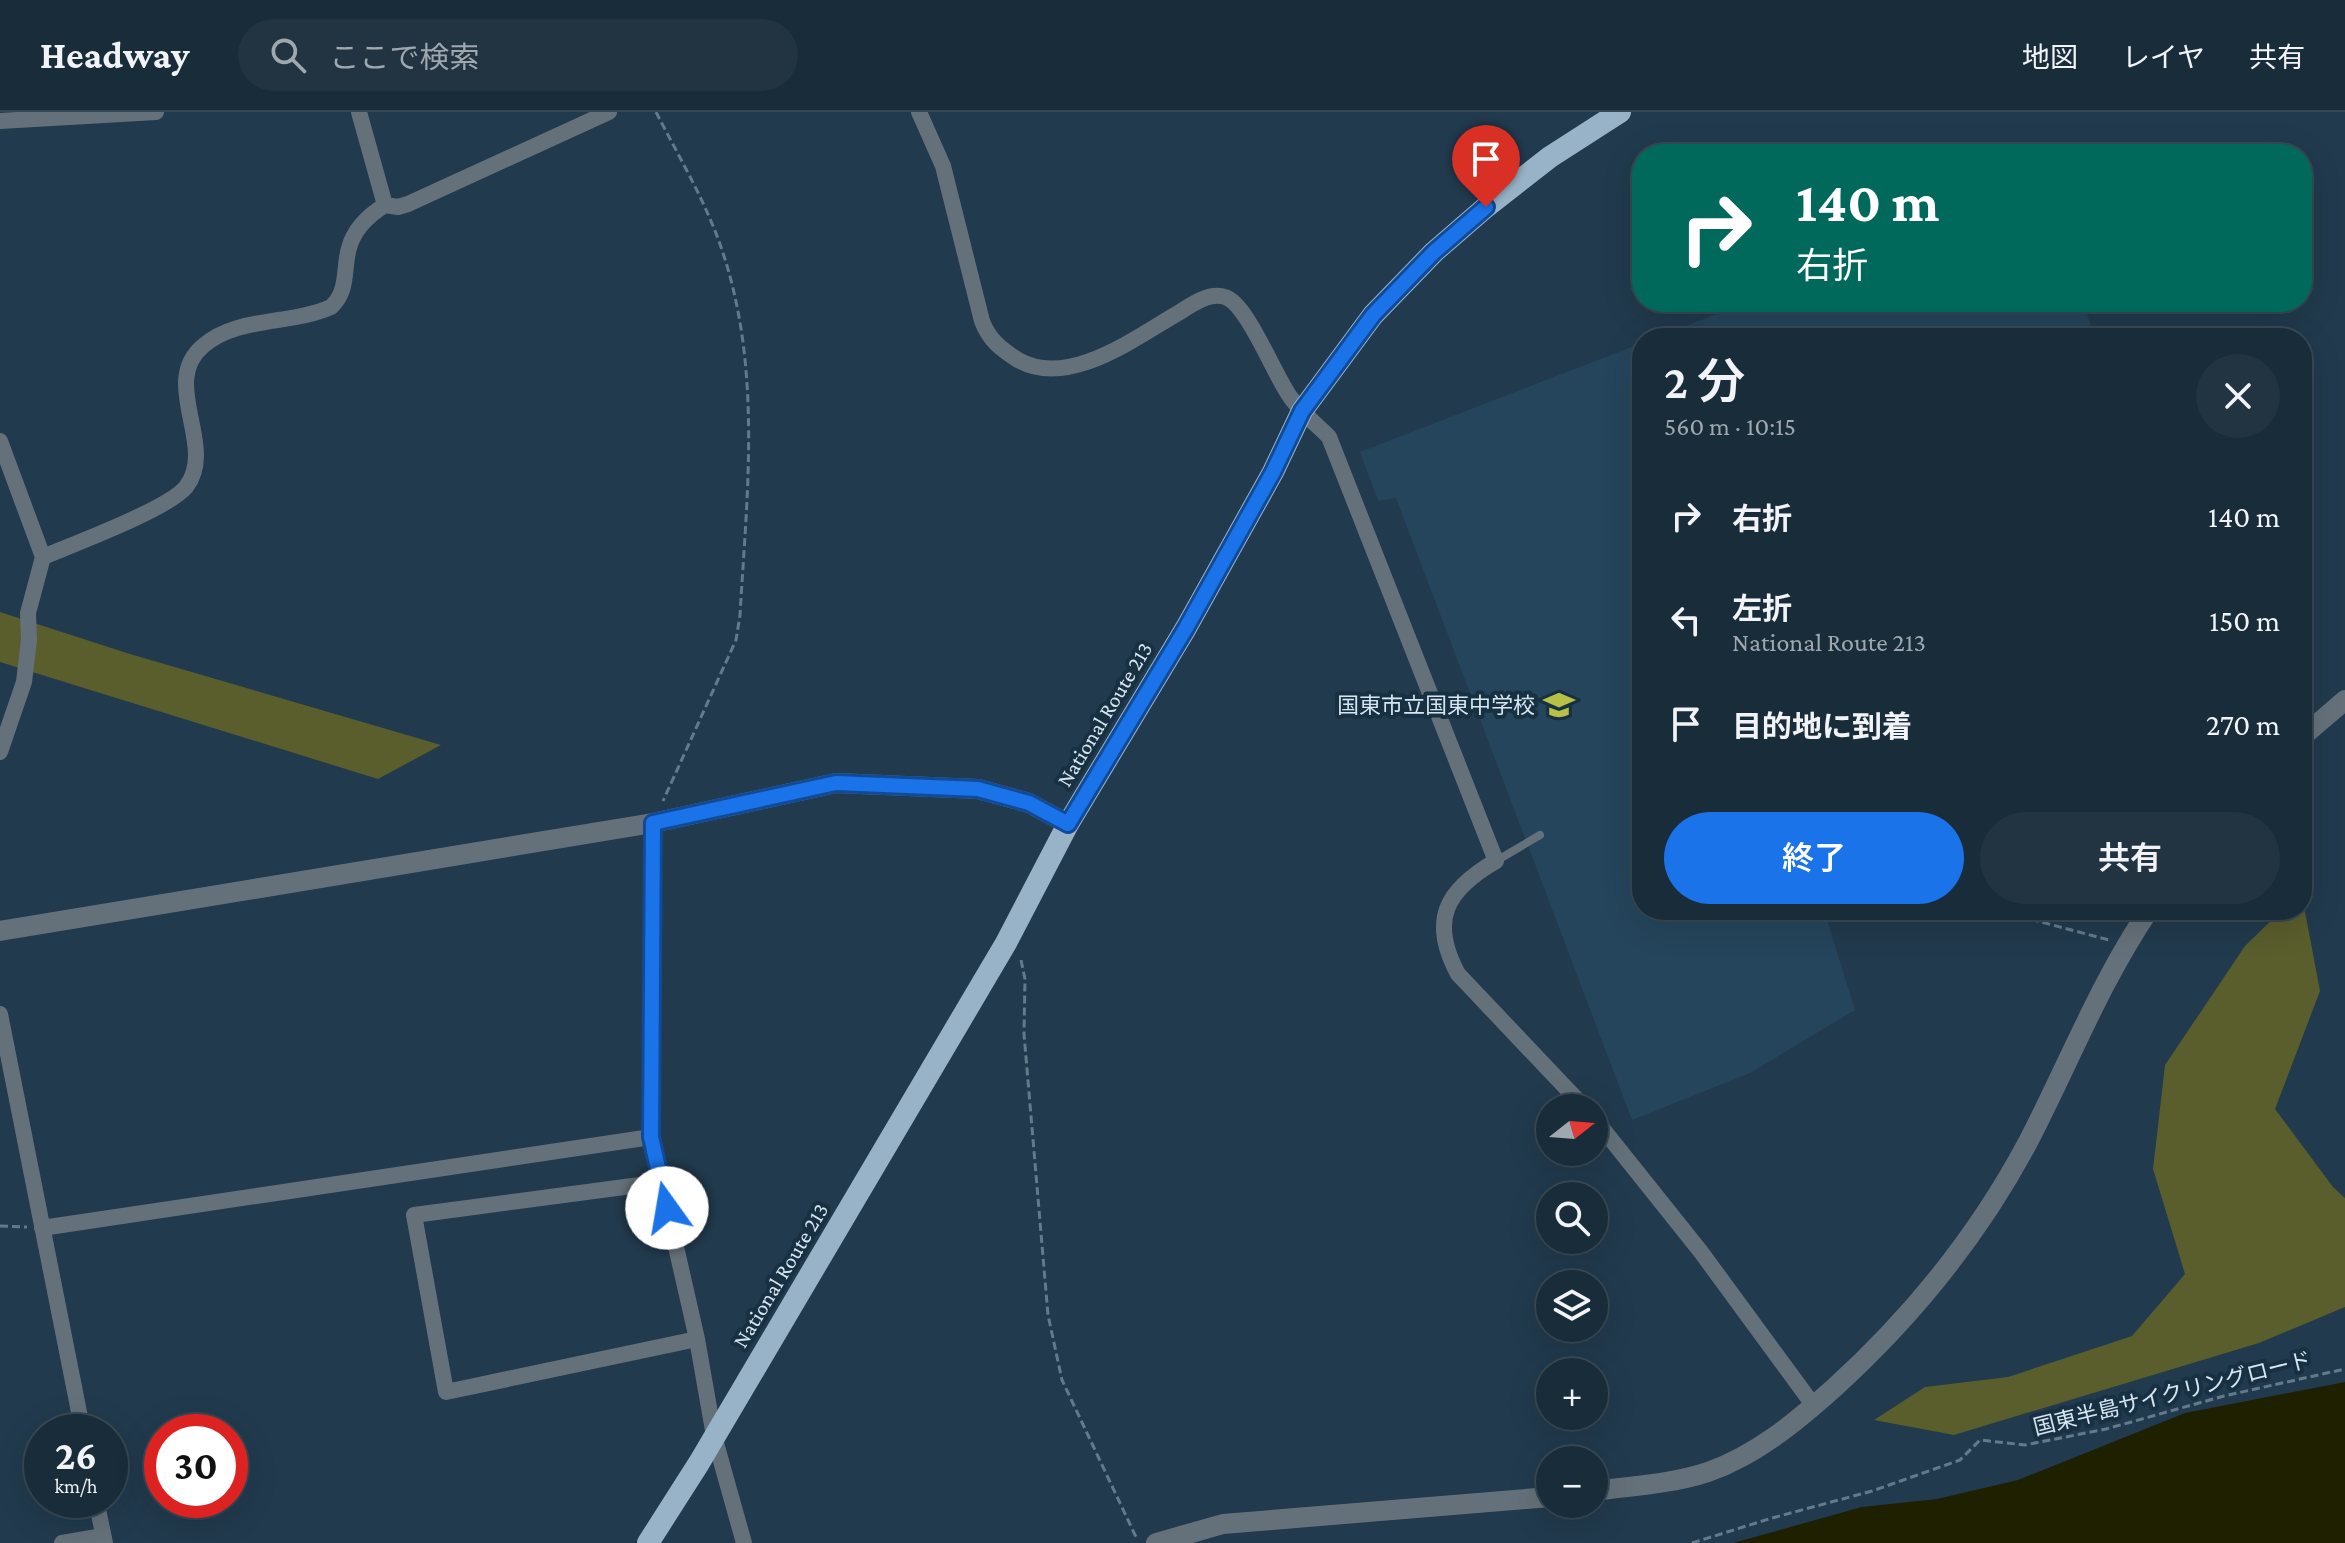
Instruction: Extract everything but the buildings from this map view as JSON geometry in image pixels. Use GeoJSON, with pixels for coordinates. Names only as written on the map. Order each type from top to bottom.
{"type":"FeatureCollection","features":[{"type":"Feature","properties":{"kind":"highway","name":"National Route 213"},"geometry":{"type":"LineString","coordinates":[[648,1543],[1006,943],[1068,824],[1193,615],[1273,472],[1302,411],[1373,315],[1434,252],[1550,157],[1620,112]]}},
{"type":"Feature","properties":{"kind":"street"},"geometry":{"type":"LineString","coordinates":[[0,121],[156,112]]}},
{"type":"Feature","properties":{"kind":"street"},"geometry":{"type":"LineString","coordinates":[[359,112],[385,205]]}},
{"type":"Feature","properties":{"kind":"street"},"geometry":{"type":"LineString","coordinates":[[43,557],[165,503],[186,486],[196,457],[186,382],[195,355],[202,347],[223,334],[253,324],[331,307],[342,292],[352,240],[367,218],[385,205],[398,207],[408,204],[609,112]]}},
{"type":"Feature","properties":{"kind":"street"},"geometry":{"type":"LineString","coordinates":[[919,112],[943,166],[982,321],[993,343],[1025,364],[1040,369],[1061,369],[1104,354],[1197,302],[1221,295],[1242,310],[1290,397],[1329,437],[1496,861],[1466,881],[1446,907],[1442,934],[1453,964],[1458,974],[1572,1094]]}},
{"type":"Feature","properties":{"kind":"street"},"geometry":{"type":"LineString","coordinates":[[0,441],[43,557],[28,613],[29,640],[24,682],[0,752]]}},
{"type":"Feature","properties":{"kind":"street"},"geometry":{"type":"LineString","coordinates":[[2312,728],[2345,700]]}},
{"type":"Feature","properties":{"kind":"street"},"geometry":{"type":"LineString","coordinates":[[0,931],[653,823],[836,783],[978,789],[1029,803],[1068,824]]}},
{"type":"Feature","properties":{"kind":"street"},"geometry":{"type":"LineString","coordinates":[[653,823],[651,1137],[697,1339],[714,1436],[744,1543]]}},
{"type":"Feature","properties":{"kind":"street"},"geometry":{"type":"LineString","coordinates":[[1608,1489],[1707,1472],[1775,1437],[1861,1363],[1927,1295],[2003,1187],[2143,920]]}},
{"type":"Feature","properties":{"kind":"street"},"geometry":{"type":"LineString","coordinates":[[0,1014],[79,1414]]}},
{"type":"Feature","properties":{"kind":"street"},"geometry":{"type":"LineString","coordinates":[[1608,1136],[1701,1252],[1814,1406]]}},
{"type":"Feature","properties":{"kind":"street"},"geometry":{"type":"LineString","coordinates":[[42,1228],[651,1137]]}},
{"type":"Feature","properties":{"kind":"street"},"geometry":{"type":"LineString","coordinates":[[662,1182],[414,1215],[446,1392],[697,1339]]}},
{"type":"Feature","properties":{"kind":"street"},"geometry":{"type":"LineString","coordinates":[[1156,1543],[1223,1524],[1536,1498]]}},
{"type":"Feature","properties":{"kind":"street"},"geometry":{"type":"LineString","coordinates":[[62,1543],[104,1539],[100,1518]]}},
{"type":"Feature","properties":{"kind":"lane"},"geometry":{"type":"LineString","coordinates":[[1496,861],[1540,835]]}},
{"type":"Feature","properties":{"kind":"path"},"geometry":{"type":"LineString","coordinates":[[653,823],[736,640],[750,449],[744,341],[734,288],[713,225],[656,112]]}},
{"type":"Feature","properties":{"kind":"path"},"geometry":{"type":"LineString","coordinates":[[2034,920],[2128,945]]}},
{"type":"Feature","properties":{"kind":"path"},"geometry":{"type":"LineString","coordinates":[[1006,943],[1020,957],[1025,979],[1024,1034],[1048,1315],[1062,1380],[1139,1543]]}},
{"type":"Feature","properties":{"kind":"path"},"geometry":{"type":"LineString","coordinates":[[0,1226],[42,1228]]}},
{"type":"Feature","properties":{"kind":"path","name":"国東半島サイクリングロード"},"geometry":{"type":"LineString","coordinates":[[1692,1543],[1872,1491],[1960,1460],[1980,1440],[2025,1445],[2038,1443],[2345,1369]]}},
{"type":"Feature","properties":{"kind":"shaded area"},"geometry":{"type":"Polygon","coordinates":[[[1721,312],[2086,312],[2092,328],[1681,328],[1721,312]]]}},
{"type":"Feature","properties":{"kind":"shaded area","name":"国東市立国東中学校"},"geometry":{"type":"Polygon","coordinates":[[[1632,347],[1632,920],[1827,920],[1855,1010],[1750,1073],[1632,1120],[1396,498],[1378,501],[1360,452],[1632,347]]]}},
{"type":"Feature","properties":{"kind":"shaded area"},"geometry":{"type":"Polygon","coordinates":[[[0,612],[130,654],[441,745],[378,779],[0,662],[0,612]]]}},
{"type":"Feature","properties":{"kind":"shaded area"},"geometry":{"type":"Polygon","coordinates":[[[2272,920],[2307,920],[2320,991],[2275,1109],[2333,1187],[2345,1198],[2345,1307],[2259,1343],[1954,1435],[1874,1420],[1925,1387],[2008,1377],[2132,1336],[2185,1274],[2153,1169],[2165,1065],[2245,946],[2272,920]]]}},
{"type":"Feature","properties":{"kind":"shaded area"},"geometry":{"type":"Polygon","coordinates":[[[2345,1382],[2345,1543],[1733,1543],[1862,1507],[1937,1499],[2018,1480],[2185,1413],[2345,1382]]]}},
{"type":"Feature","properties":{"kind":"place","name":"国東市立国東中学校"},"geometry":{"type":"Point","coordinates":[1559,705]}},
{"type":"Feature","properties":{"kind":"route"},"geometry":{"type":"LineString","coordinates":[[667,1208],[651,1137],[653,823],[836,783],[978,789],[1029,803],[1068,824],[1186,628],[1273,472],[1302,411],[1373,315],[1434,252],[1486,207]]}}]}
